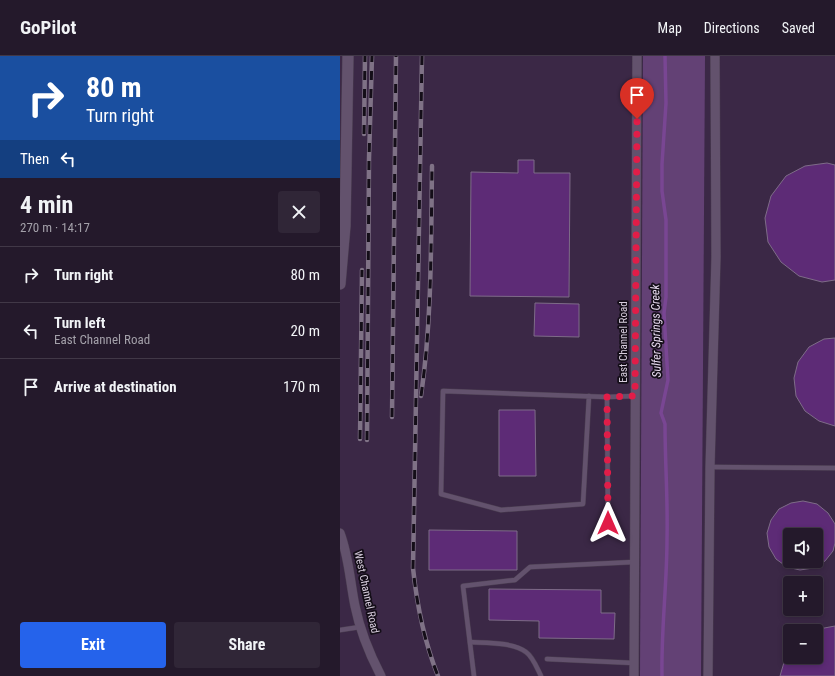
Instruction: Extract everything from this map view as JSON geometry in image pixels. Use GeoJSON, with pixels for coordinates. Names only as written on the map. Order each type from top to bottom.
{"type":"FeatureCollection","features":[{"type":"Feature","properties":{"kind":"street"},"geometry":{"type":"LineString","coordinates":[[340,284],[345,226],[348,56]]}},
{"type":"Feature","properties":{"kind":"street","name":"East Channel Road"},"geometry":{"type":"LineString","coordinates":[[634,676],[637,56]]}},
{"type":"Feature","properties":{"kind":"street"},"geometry":{"type":"LineString","coordinates":[[708,676],[710,467],[716,258],[715,56]]}},
{"type":"Feature","properties":{"kind":"street","name":"West Channel Road"},"geometry":{"type":"LineString","coordinates":[[340,534],[347,558],[360,627],[367,647],[381,676]]}},
{"type":"Feature","properties":{"kind":"lane"},"geometry":{"type":"LineString","coordinates":[[589,396],[583,504],[501,510],[441,494],[442,391],[589,396],[607,397],[635,396]]}},
{"type":"Feature","properties":{"kind":"lane"},"geometry":{"type":"LineString","coordinates":[[607,397],[608,523]]}},
{"type":"Feature","properties":{"kind":"lane"},"geometry":{"type":"LineString","coordinates":[[710,467],[835,468]]}},
{"type":"Feature","properties":{"kind":"lane"},"geometry":{"type":"LineString","coordinates":[[474,676],[463,586],[515,580],[530,567],[634,562]]}},
{"type":"Feature","properties":{"kind":"lane"},"geometry":{"type":"LineString","coordinates":[[340,630],[360,627]]}},
{"type":"Feature","properties":{"kind":"lane"},"geometry":{"type":"LineString","coordinates":[[470,642],[505,644],[526,652],[536,665],[541,676]]}},
{"type":"Feature","properties":{"kind":"lane"},"geometry":{"type":"LineString","coordinates":[[547,660],[634,663]]}},
{"type":"Feature","properties":{"kind":"shaded area"},"geometry":{"type":"Polygon","coordinates":[[[340,56],[676,56],[673,676],[340,676],[340,56]]]}},
{"type":"Feature","properties":{"kind":"shaded area"},"geometry":{"type":"Polygon","coordinates":[[[643,56],[705,56],[701,676],[640,676],[643,56]]]}},
{"type":"Feature","properties":{"kind":"shaded area"},"geometry":{"type":"Polygon","coordinates":[[[694,56],[835,56],[835,676],[693,676],[694,56]]]}},
{"type":"Feature","properties":{"kind":"building"},"geometry":{"type":"Polygon","coordinates":[[[518,160],[534,160],[534,173],[570,173],[569,297],[470,296],[471,172],[518,173],[518,160]]]}},
{"type":"Feature","properties":{"kind":"building"},"geometry":{"type":"Polygon","coordinates":[[[827,163],[835,165],[835,280],[822,282],[799,276],[781,262],[768,242],[765,218],[771,196],[786,176],[805,166],[827,163]]]}},
{"type":"Feature","properties":{"kind":"building"},"geometry":{"type":"Polygon","coordinates":[[[535,303],[579,304],[579,337],[534,336],[535,303]]]}},
{"type":"Feature","properties":{"kind":"building"},"geometry":{"type":"Polygon","coordinates":[[[835,338],[835,426],[819,421],[805,411],[796,396],[794,378],[798,362],[809,347],[824,339],[835,338]]]}},
{"type":"Feature","properties":{"kind":"building"},"geometry":{"type":"Polygon","coordinates":[[[499,410],[535,410],[536,476],[499,476],[499,410]]]}},
{"type":"Feature","properties":{"kind":"building"},"geometry":{"type":"Polygon","coordinates":[[[803,501],[817,504],[828,513],[835,524],[835,543],[833,551],[825,561],[823,562],[823,528],[783,528],[783,564],[776,559],[769,547],[767,533],[771,520],[779,509],[791,503],[803,501]]]}},
{"type":"Feature","properties":{"kind":"building"},"geometry":{"type":"Polygon","coordinates":[[[429,530],[517,531],[517,570],[429,570],[429,530]]]}},
{"type":"Feature","properties":{"kind":"building"},"geometry":{"type":"Polygon","coordinates":[[[791,568],[813,568],[800,570],[791,568]]]}},
{"type":"Feature","properties":{"kind":"building"},"geometry":{"type":"Polygon","coordinates":[[[489,589],[601,590],[601,613],[615,613],[614,639],[539,638],[539,621],[489,620],[489,589]]]}},
{"type":"Feature","properties":{"kind":"building"},"geometry":{"type":"Polygon","coordinates":[[[835,626],[835,676],[780,676],[784,664],[823,664],[823,628],[835,626]]]}},
{"type":"Feature","properties":{"kind":"waterway","name":"Sulfer Springs Creek"},"geometry":{"type":"LineString","coordinates":[[662,676],[667,525],[665,424],[661,413],[668,380],[664,313],[666,297],[666,220],[662,191],[662,164],[666,103],[665,56]]}},
{"type":"Feature","properties":{"kind":"railway"},"geometry":{"type":"LineString","coordinates":[[364,134],[365,56]]}},
{"type":"Feature","properties":{"kind":"railway"},"geometry":{"type":"LineString","coordinates":[[367,440],[369,159],[372,56]]}},
{"type":"Feature","properties":{"kind":"railway"},"geometry":{"type":"LineString","coordinates":[[392,417],[396,56]]}},
{"type":"Feature","properties":{"kind":"railway"},"geometry":{"type":"LineString","coordinates":[[422,56],[413,568],[422,623],[438,676]]}},
{"type":"Feature","properties":{"kind":"railway"},"geometry":{"type":"LineString","coordinates":[[421,396],[425,367],[429,310],[432,166]]}},
{"type":"Feature","properties":{"kind":"railway"},"geometry":{"type":"LineString","coordinates":[[360,439],[362,270]]}},
{"type":"Feature","properties":{"kind":"route"},"geometry":{"type":"LineString","coordinates":[[608,523],[607,397],[635,396],[637,119]]}}]}
